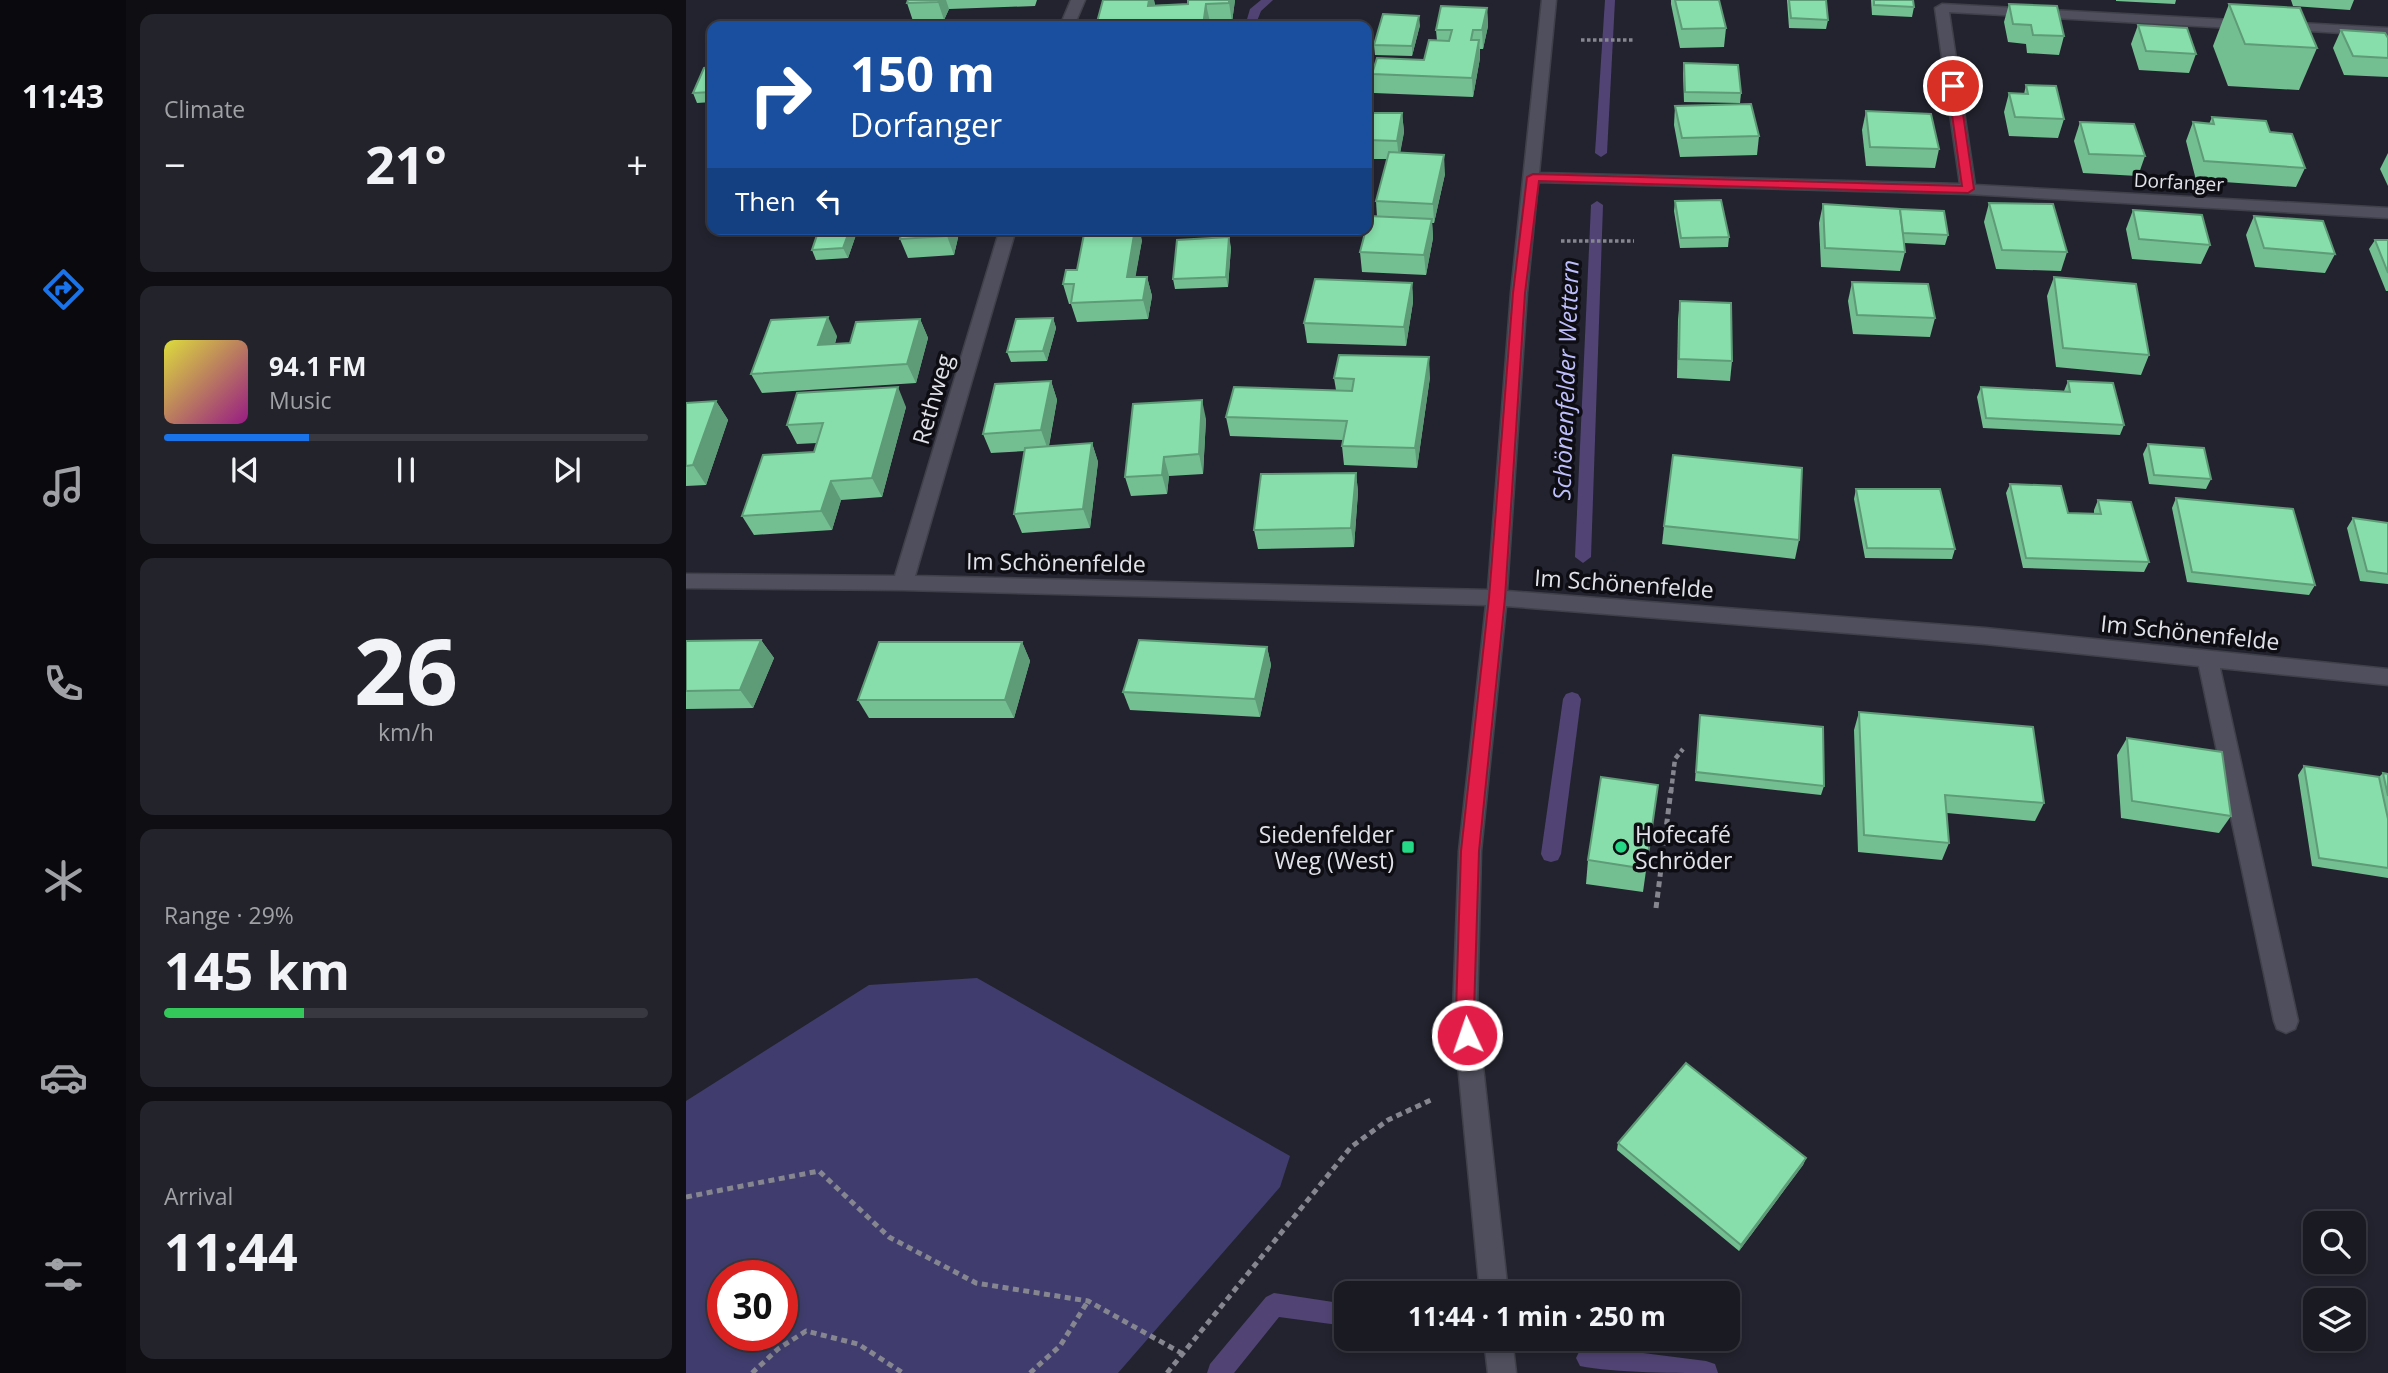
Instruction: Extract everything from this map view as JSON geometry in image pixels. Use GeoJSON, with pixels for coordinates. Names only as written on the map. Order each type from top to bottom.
{"type":"FeatureCollection","features":[{"type":"Feature","properties":{"kind":"street"},"geometry":{"type":"LineString","coordinates":[[1070,21],[1078,0]]}},
{"type":"Feature","properties":{"kind":"street"},"geometry":{"type":"LineString","coordinates":[[1493,1281],[1465,1012],[1470,851],[1497,598],[1518,305],[1549,0]]}},
{"type":"Feature","properties":{"kind":"street"},"geometry":{"type":"LineString","coordinates":[[1968,189],[1942,8],[2388,32]]}},
{"type":"Feature","properties":{"kind":"street","name":"Dorfanger"},"geometry":{"type":"LineString","coordinates":[[1533,177],[1968,189],[2388,213]]}},
{"type":"Feature","properties":{"kind":"street","name":"Rethweg"},"geometry":{"type":"LineString","coordinates":[[903,583],[1006,235]]}},
{"type":"Feature","properties":{"kind":"street","name":"Im Schönenfelde"},"geometry":{"type":"LineString","coordinates":[[686,581],[903,583],[1497,598],[1985,636],[2388,677]]}},
{"type":"Feature","properties":{"kind":"street"},"geometry":{"type":"LineString","coordinates":[[2208,659],[2286,1021]]}},
{"type":"Feature","properties":{"kind":"street"},"geometry":{"type":"LineString","coordinates":[[1499,1351],[1502,1373]]}},
{"type":"Feature","properties":{"kind":"path"},"geometry":{"type":"LineString","coordinates":[[1584,40],[1633,40]]}},
{"type":"Feature","properties":{"kind":"path"},"geometry":{"type":"LineString","coordinates":[[1567,241],[1634,241]]}},
{"type":"Feature","properties":{"kind":"path"},"geometry":{"type":"LineString","coordinates":[[1656,908],[1675,759],[1683,748]]}},
{"type":"Feature","properties":{"kind":"path"},"geometry":{"type":"LineString","coordinates":[[1167,1373],[1351,1147],[1388,1120],[1472,1080]]}},
{"type":"Feature","properties":{"kind":"path"},"geometry":{"type":"LineString","coordinates":[[686,1197],[819,1171],[889,1237],[976,1283],[1088,1301],[1183,1354]]}},
{"type":"Feature","properties":{"kind":"path"},"geometry":{"type":"LineString","coordinates":[[1030,1373],[1060,1346],[1088,1301]]}},
{"type":"Feature","properties":{"kind":"path"},"geometry":{"type":"LineString","coordinates":[[752,1373],[778,1349],[806,1331],[848,1338],[882,1357],[903,1373]]}},
{"type":"Feature","properties":{"kind":"shaded area"},"geometry":{"type":"Polygon","coordinates":[[[977,978],[1290,1156],[1280,1187],[1118,1373],[686,1373],[686,1101],[869,985],[977,978]]]}},
{"type":"Feature","properties":{"kind":"building"},"geometry":{"type":"Polygon","coordinates":[[[908,0],[939,0],[907,3],[908,0]]]}},
{"type":"Feature","properties":{"kind":"building"},"geometry":{"type":"Polygon","coordinates":[[[1103,0],[1149,0],[1148,6],[1188,4],[1188,0],[1229,0],[1229,3],[1206,4],[1204,21],[1097,21],[1103,0]]]}},
{"type":"Feature","properties":{"kind":"building"},"geometry":{"type":"Polygon","coordinates":[[[1675,0],[1719,0],[1726,28],[1682,29],[1675,0]]]}},
{"type":"Feature","properties":{"kind":"building"},"geometry":{"type":"Polygon","coordinates":[[[1789,0],[1826,0],[1828,20],[1791,18],[1789,0]]]}},
{"type":"Feature","properties":{"kind":"building"},"geometry":{"type":"Polygon","coordinates":[[[1874,0],[1913,0],[1914,7],[1874,5],[1874,0]]]}},
{"type":"Feature","properties":{"kind":"building"},"geometry":{"type":"Polygon","coordinates":[[[2009,4],[2057,6],[2064,36],[2033,35],[2031,25],[2013,24],[2009,4]]]}},
{"type":"Feature","properties":{"kind":"building"},"geometry":{"type":"Polygon","coordinates":[[[2229,4],[2300,8],[2317,48],[2245,44],[2229,4]]]}},
{"type":"Feature","properties":{"kind":"building"},"geometry":{"type":"Polygon","coordinates":[[[1441,6],[1487,8],[1482,30],[1473,30],[1471,40],[1479,40],[1472,78],[1372,74],[1377,58],[1424,60],[1429,40],[1449,41],[1452,30],[1436,30],[1441,6]]]}},
{"type":"Feature","properties":{"kind":"building"},"geometry":{"type":"Polygon","coordinates":[[[1383,14],[1419,16],[1412,46],[1374,45],[1383,14]]]}},
{"type":"Feature","properties":{"kind":"building"},"geometry":{"type":"Polygon","coordinates":[[[2138,25],[2187,28],[2196,54],[2146,51],[2138,25]]]}},
{"type":"Feature","properties":{"kind":"building"},"geometry":{"type":"Polygon","coordinates":[[[2341,30],[2385,33],[2388,38],[2388,58],[2353,56],[2341,30]]]}},
{"type":"Feature","properties":{"kind":"building"},"geometry":{"type":"Polygon","coordinates":[[[1684,63],[1738,65],[1741,93],[1685,92],[1684,63]]]}},
{"type":"Feature","properties":{"kind":"building"},"geometry":{"type":"Polygon","coordinates":[[[704,68],[707,68],[707,92],[693,93],[704,68]]]}},
{"type":"Feature","properties":{"kind":"building"},"geometry":{"type":"Polygon","coordinates":[[[2026,85],[2056,86],[2064,119],[2015,117],[2009,93],[2028,94],[2026,85]]]}},
{"type":"Feature","properties":{"kind":"building"},"geometry":{"type":"Polygon","coordinates":[[[1751,104],[1759,136],[1682,138],[1675,106],[1751,104]]]}},
{"type":"Feature","properties":{"kind":"building"},"geometry":{"type":"Polygon","coordinates":[[[1866,111],[1931,114],[1939,149],[1870,147],[1866,111]]]}},
{"type":"Feature","properties":{"kind":"building"},"geometry":{"type":"Polygon","coordinates":[[[1372,113],[1402,113],[1397,141],[1372,140],[1372,113]]]}},
{"type":"Feature","properties":{"kind":"building"},"geometry":{"type":"Polygon","coordinates":[[[2212,117],[2266,121],[2270,132],[2292,134],[2305,168],[2204,161],[2193,122],[2214,124],[2212,117]]]}},
{"type":"Feature","properties":{"kind":"building"},"geometry":{"type":"Polygon","coordinates":[[[2080,122],[2134,124],[2145,156],[2089,154],[2080,122]]]}},
{"type":"Feature","properties":{"kind":"building"},"geometry":{"type":"Polygon","coordinates":[[[1389,152],[1444,155],[1433,204],[1376,201],[1389,152]]]}},
{"type":"Feature","properties":{"kind":"building"},"geometry":{"type":"Polygon","coordinates":[[[1721,200],[1729,237],[1681,238],[1675,201],[1721,200]]]}},
{"type":"Feature","properties":{"kind":"building"},"geometry":{"type":"Polygon","coordinates":[[[1989,203],[2053,204],[2067,252],[2002,250],[1989,203]]]}},
{"type":"Feature","properties":{"kind":"building"},"geometry":{"type":"Polygon","coordinates":[[[1823,204],[1900,209],[1905,252],[1825,248],[1823,204]]]}},
{"type":"Feature","properties":{"kind":"building"},"geometry":{"type":"Polygon","coordinates":[[[1900,209],[1944,211],[1948,235],[1903,233],[1900,209]]]}},
{"type":"Feature","properties":{"kind":"building"},"geometry":{"type":"Polygon","coordinates":[[[2133,210],[2202,215],[2210,245],[2139,239],[2133,210]]]}},
{"type":"Feature","properties":{"kind":"building"},"geometry":{"type":"Polygon","coordinates":[[[1372,216],[1432,219],[1424,255],[1360,252],[1364,235],[1372,235],[1372,216]]]}},
{"type":"Feature","properties":{"kind":"building"},"geometry":{"type":"Polygon","coordinates":[[[2254,216],[2323,221],[2335,254],[2264,248],[2254,216]]]}},
{"type":"Feature","properties":{"kind":"building"},"geometry":{"type":"Polygon","coordinates":[[[817,235],[848,235],[843,248],[812,250],[817,235]]]}},
{"type":"Feature","properties":{"kind":"building"},"geometry":{"type":"Polygon","coordinates":[[[901,235],[947,235],[947,236],[900,239],[901,235]]]}},
{"type":"Feature","properties":{"kind":"building"},"geometry":{"type":"Polygon","coordinates":[[[1084,235],[1134,235],[1127,277],[1147,277],[1143,300],[1071,303],[1074,284],[1063,284],[1066,270],[1077,270],[1084,235]]]}},
{"type":"Feature","properties":{"kind":"building"},"geometry":{"type":"Polygon","coordinates":[[[1229,237],[1226,277],[1173,279],[1177,240],[1229,237]]]}},
{"type":"Feature","properties":{"kind":"building"},"geometry":{"type":"Polygon","coordinates":[[[2375,240],[2388,240],[2388,273],[2375,240]]]}},
{"type":"Feature","properties":{"kind":"building"},"geometry":{"type":"Polygon","coordinates":[[[2054,277],[2136,284],[2149,355],[2063,348],[2054,277]]]}},
{"type":"Feature","properties":{"kind":"building"},"geometry":{"type":"Polygon","coordinates":[[[1315,279],[1412,283],[1404,327],[1304,323],[1315,279]]]}},
{"type":"Feature","properties":{"kind":"building"},"geometry":{"type":"Polygon","coordinates":[[[1852,282],[1928,284],[1935,318],[1857,315],[1852,282]]]}},
{"type":"Feature","properties":{"kind":"building"},"geometry":{"type":"Polygon","coordinates":[[[1680,301],[1731,303],[1732,361],[1679,359],[1680,301]]]}},
{"type":"Feature","properties":{"kind":"building"},"geometry":{"type":"Polygon","coordinates":[[[828,317],[818,345],[850,343],[856,322],[920,319],[907,364],[751,374],[771,320],[828,317]]]}},
{"type":"Feature","properties":{"kind":"building"},"geometry":{"type":"Polygon","coordinates":[[[1053,318],[1043,351],[1007,352],[1016,319],[1053,318]]]}},
{"type":"Feature","properties":{"kind":"building"},"geometry":{"type":"Polygon","coordinates":[[[1339,355],[1429,357],[1415,448],[1342,446],[1347,421],[1226,417],[1234,387],[1352,391],[1354,379],[1334,378],[1339,355]]]}},
{"type":"Feature","properties":{"kind":"building"},"geometry":{"type":"Polygon","coordinates":[[[1051,381],[1041,430],[983,434],[995,384],[1051,381]]]}},
{"type":"Feature","properties":{"kind":"building"},"geometry":{"type":"Polygon","coordinates":[[[2068,381],[2113,383],[2124,425],[1986,418],[1981,387],[2070,392],[2068,381]]]}},
{"type":"Feature","properties":{"kind":"building"},"geometry":{"type":"Polygon","coordinates":[[[898,387],[872,478],[831,481],[821,511],[742,516],[763,455],[814,452],[823,423],[787,425],[797,393],[898,387]]]}},
{"type":"Feature","properties":{"kind":"building"},"geometry":{"type":"Polygon","coordinates":[[[1202,400],[1199,454],[1164,457],[1162,475],[1125,477],[1133,404],[1202,400]]]}},
{"type":"Feature","properties":{"kind":"building"},"geometry":{"type":"Polygon","coordinates":[[[716,401],[693,465],[686,466],[686,403],[716,401]]]}},
{"type":"Feature","properties":{"kind":"building"},"geometry":{"type":"Polygon","coordinates":[[[1092,443],[1083,509],[1014,514],[1025,448],[1092,443]]]}},
{"type":"Feature","properties":{"kind":"building"},"geometry":{"type":"Polygon","coordinates":[[[2148,444],[2204,448],[2211,479],[2154,475],[2148,444]]]}},
{"type":"Feature","properties":{"kind":"building"},"geometry":{"type":"Polygon","coordinates":[[[1673,455],[1802,468],[1799,540],[1664,526],[1673,455]]]}},
{"type":"Feature","properties":{"kind":"building"},"geometry":{"type":"Polygon","coordinates":[[[1356,473],[1351,528],[1254,530],[1261,474],[1356,473]]]}},
{"type":"Feature","properties":{"kind":"building"},"geometry":{"type":"Polygon","coordinates":[[[2010,484],[2061,486],[2068,513],[2101,514],[2098,500],[2131,502],[2149,562],[2026,558],[2010,484]]]}},
{"type":"Feature","properties":{"kind":"building"},"geometry":{"type":"Polygon","coordinates":[[[1856,489],[1940,489],[1955,549],[1867,548],[1856,489]]]}},
{"type":"Feature","properties":{"kind":"building"},"geometry":{"type":"Polygon","coordinates":[[[2176,498],[2293,509],[2315,585],[2192,572],[2176,498]]]}},
{"type":"Feature","properties":{"kind":"building"},"geometry":{"type":"Polygon","coordinates":[[[2353,518],[2388,523],[2388,574],[2367,571],[2353,518]]]}},
{"type":"Feature","properties":{"kind":"building"},"geometry":{"type":"Polygon","coordinates":[[[761,640],[740,690],[686,691],[686,641],[761,640]]]}},
{"type":"Feature","properties":{"kind":"building"},"geometry":{"type":"Polygon","coordinates":[[[1139,640],[1267,647],[1255,699],[1123,692],[1139,640]]]}},
{"type":"Feature","properties":{"kind":"building"},"geometry":{"type":"Polygon","coordinates":[[[879,642],[1022,642],[1005,700],[858,700],[879,642]]]}},
{"type":"Feature","properties":{"kind":"building"},"geometry":{"type":"Polygon","coordinates":[[[1859,712],[2033,727],[2044,803],[1945,795],[1949,843],[1864,835],[1859,712]]]}},
{"type":"Feature","properties":{"kind":"building"},"geometry":{"type":"Polygon","coordinates":[[[1700,715],[1823,727],[1824,786],[1696,772],[1700,715]]]}},
{"type":"Feature","properties":{"kind":"building"},"geometry":{"type":"Polygon","coordinates":[[[2127,738],[2222,752],[2231,816],[2132,801],[2127,738]]]}},
{"type":"Feature","properties":{"kind":"building"},"geometry":{"type":"Polygon","coordinates":[[[2304,766],[2379,777],[2388,819],[2388,868],[2319,858],[2304,766]]]}},
{"type":"Feature","properties":{"kind":"building"},"geometry":{"type":"Polygon","coordinates":[[[2383,773],[2388,774],[2388,796],[2383,773]]]}},
{"type":"Feature","properties":{"kind":"building","name":"Hofecafé Schröder"},"geometry":{"type":"Polygon","coordinates":[[[1601,777],[1658,785],[1646,869],[1588,860],[1601,777]]]}},
{"type":"Feature","properties":{"kind":"building"},"geometry":{"type":"Polygon","coordinates":[[[1686,1063],[1806,1158],[1741,1245],[1618,1143],[1686,1063]]]}},
{"type":"Feature","properties":{"kind":"waterway","name":"Schönenfelder Wettern"},"geometry":{"type":"LineString","coordinates":[[1252,21],[1256,9],[1268,0]]}},
{"type":"Feature","properties":{"kind":"waterway","name":"Schönenfelder Wettern"},"geometry":{"type":"LineString","coordinates":[[1601,153],[1610,0]]}},
{"type":"Feature","properties":{"kind":"waterway","name":"Schönenfelder Wettern"},"geometry":{"type":"LineString","coordinates":[[1583,557],[1597,205]]}},
{"type":"Feature","properties":{"kind":"waterway","name":"Schönenfelder Wettern"},"geometry":{"type":"LineString","coordinates":[[1551,854],[1572,699]]}},
{"type":"Feature","properties":{"kind":"waterway","name":"Schönenfelder Wettern"},"geometry":{"type":"LineString","coordinates":[[1219,1373],[1274,1305],[1334,1314]]}},
{"type":"Feature","properties":{"kind":"waterway"},"geometry":{"type":"LineString","coordinates":[[1588,1358],[1706,1373]]}},
{"type":"Feature","properties":{"kind":"place","name":"Siedenfelder Weg (West)"},"geometry":{"type":"Point","coordinates":[1408,847]}},
{"type":"Feature","properties":{"kind":"place","name":"Hofecafé Schröder"},"geometry":{"type":"Point","coordinates":[1621,847]}},
{"type":"Feature","properties":{"kind":"route"},"geometry":{"type":"LineString","coordinates":[[1467,1035],[1465,1012],[1470,851],[1497,598],[1519,293],[1533,177],[1968,189],[1953,86]]}}]}
